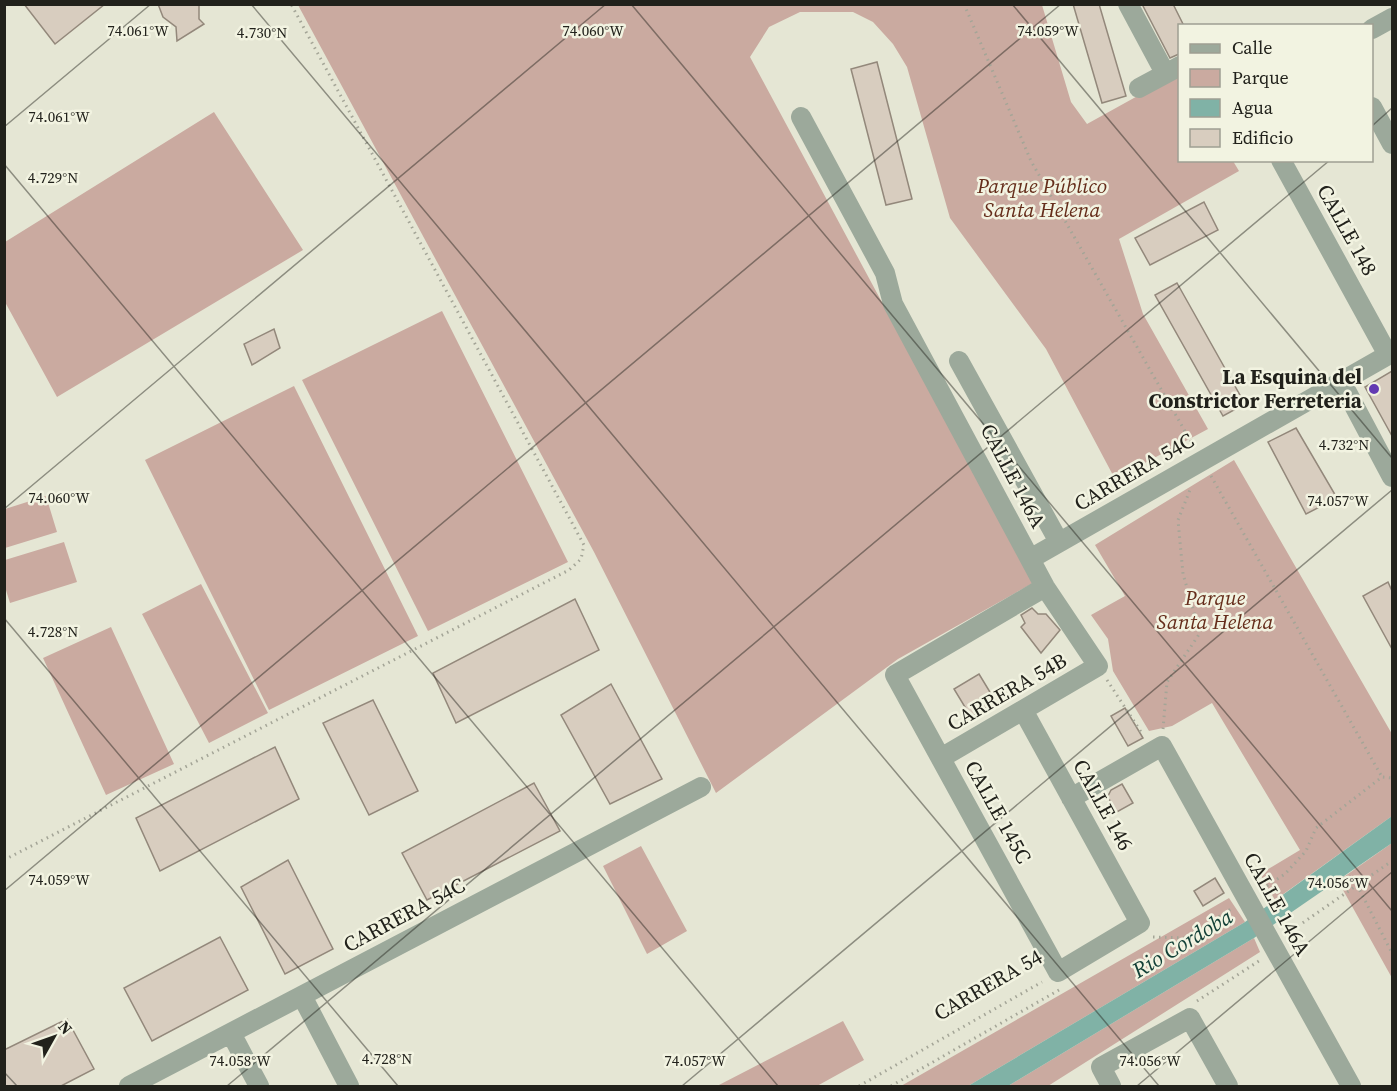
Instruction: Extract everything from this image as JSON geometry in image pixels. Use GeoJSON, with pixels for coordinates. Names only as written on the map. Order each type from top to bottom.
{"type":"FeatureCollection","features":[{"type":"Feature","properties":{"kind":"street"},"geometry":{"type":"LineString","coordinates":[[1128,4],[1172,69],[1139,88]]}},
{"type":"Feature","properties":{"kind":"street"},"geometry":{"type":"LineString","coordinates":[[1373,28],[1392,18]]}},
{"type":"Feature","properties":{"kind":"street"},"geometry":{"type":"LineString","coordinates":[[1373,111],[1392,144]]}},
{"type":"Feature","properties":{"kind":"street","name":"CALLE 146A"},"geometry":{"type":"LineString","coordinates":[[801,117],[885,273],[893,304],[1045,587],[1098,666]]}},
{"type":"Feature","properties":{"kind":"street","name":"CALLE 148"},"geometry":{"type":"LineString","coordinates":[[1282,162],[1388,355]]}},
{"type":"Feature","properties":{"kind":"street","name":"CARRERA 54C"},"geometry":{"type":"LineString","coordinates":[[1030,559],[1388,355]]}},
{"type":"Feature","properties":{"kind":"street"},"geometry":{"type":"LineString","coordinates":[[959,361],[1059,542]]}},
{"type":"Feature","properties":{"kind":"street"},"geometry":{"type":"LineString","coordinates":[[1341,381],[1392,477]]}},
{"type":"Feature","properties":{"kind":"street","name":"CALLE 145C"},"geometry":{"type":"LineString","coordinates":[[1045,587],[895,675],[1061,980]]}},
{"type":"Feature","properties":{"kind":"street","name":"CARRERA 54B"},"geometry":{"type":"LineString","coordinates":[[941,758],[1098,666]]}},
{"type":"Feature","properties":{"kind":"street","name":"CALLE 146"},"geometry":{"type":"LineString","coordinates":[[1023,710],[1143,932]]}},
{"type":"Feature","properties":{"kind":"street"},"geometry":{"type":"LineString","coordinates":[[1071,798],[1157,748]]}},
{"type":"Feature","properties":{"kind":"street","name":"CALLE 146A"},"geometry":{"type":"LineString","coordinates":[[1157,748],[1250,905],[1351,1086]]}},
{"type":"Feature","properties":{"kind":"street","name":"CARRERA 54C"},"geometry":{"type":"LineString","coordinates":[[129,1086],[701,787]]}},
{"type":"Feature","properties":{"kind":"street","name":"CARRERA 54"},"geometry":{"type":"LineString","coordinates":[[1061,980],[1143,932]]}},
{"type":"Feature","properties":{"kind":"street"},"geometry":{"type":"LineString","coordinates":[[302,996],[349,1086]]}},
{"type":"Feature","properties":{"kind":"street"},"geometry":{"type":"LineString","coordinates":[[1111,1086],[1101,1068],[1190,1018],[1228,1086]]}},
{"type":"Feature","properties":{"kind":"street"},"geometry":{"type":"LineString","coordinates":[[231,1033],[259,1086]]}},
{"type":"Feature","properties":{"kind":"path"},"geometry":{"type":"LineString","coordinates":[[4,860],[569,570],[581,559],[584,545],[291,4]]}},
{"type":"Feature","properties":{"kind":"path"},"geometry":{"type":"LineString","coordinates":[[964,4],[1031,161],[1382,777]]}},
{"type":"Feature","properties":{"kind":"path"},"geometry":{"type":"LineString","coordinates":[[1157,748],[1167,682],[1200,633],[1183,574],[1178,520],[1202,460]]}},
{"type":"Feature","properties":{"kind":"path"},"geometry":{"type":"LineString","coordinates":[[1098,666],[1157,748]]}},
{"type":"Feature","properties":{"kind":"path"},"geometry":{"type":"LineString","coordinates":[[1143,932],[1185,938],[1250,905],[1285,874],[1306,851],[1316,828],[1382,777],[1392,778]]}},
{"type":"Feature","properties":{"kind":"path"},"geometry":{"type":"LineString","coordinates":[[1190,1018],[1194,1002],[1392,861]]}},
{"type":"Feature","properties":{"kind":"path"},"geometry":{"type":"LineString","coordinates":[[1357,885],[1392,953]]}},
{"type":"Feature","properties":{"kind":"path"},"geometry":{"type":"LineString","coordinates":[[891,1086],[1061,980]]}},
{"type":"Feature","properties":{"kind":"path","name":"CARRERA 54"},"geometry":{"type":"LineString","coordinates":[[859,1086],[1061,980]]}},
{"type":"Feature","properties":{"kind":"green space","name":"Parque Público Santa Helena"},"geometry":{"type":"Polygon","coordinates":[[[298,5],[1042,5],[1071,102],[1087,124],[1178,74],[1178,162],[1234,162],[1239,171],[1119,239],[1143,314],[1208,429],[1115,479],[1046,349],[950,218],[907,67],[893,44],[873,22],[853,12],[800,12],[769,27],[750,57],[1033,583],[898,659],[716,793],[594,552],[298,5]]]}},
{"type":"Feature","properties":{"kind":"green space"},"geometry":{"type":"Polygon","coordinates":[[[214,112],[303,250],[57,397],[5,302],[5,242],[214,112]]]}},
{"type":"Feature","properties":{"kind":"green space"},"geometry":{"type":"Polygon","coordinates":[[[442,311],[568,562],[428,631],[302,380],[442,311]]]}},
{"type":"Feature","properties":{"kind":"green space"},"geometry":{"type":"Polygon","coordinates":[[[294,386],[418,636],[269,710],[145,460],[294,386]]]}},
{"type":"Feature","properties":{"kind":"green space","name":"Parque Santa Helena"},"geometry":{"type":"Polygon","coordinates":[[[1234,460],[1392,734],[1392,816],[1275,900],[1260,874],[1300,850],[1212,703],[1172,726],[1149,731],[1113,671],[1108,639],[1091,615],[1125,596],[1095,545],[1234,460]]]}},
{"type":"Feature","properties":{"kind":"green space"},"geometry":{"type":"Polygon","coordinates":[[[46,496],[57,532],[5,548],[5,509],[46,496]]]}},
{"type":"Feature","properties":{"kind":"green space"},"geometry":{"type":"Polygon","coordinates":[[[64,542],[77,582],[10,603],[5,587],[5,560],[64,542]]]}},
{"type":"Feature","properties":{"kind":"green space"},"geometry":{"type":"Polygon","coordinates":[[[201,584],[268,713],[209,743],[142,614],[201,584]]]}},
{"type":"Feature","properties":{"kind":"green space"},"geometry":{"type":"Polygon","coordinates":[[[111,627],[174,764],[106,795],[43,658],[111,627]]]}},
{"type":"Feature","properties":{"kind":"green space"},"geometry":{"type":"Polygon","coordinates":[[[1392,843],[1392,978],[1338,881],[1392,843]]]}},
{"type":"Feature","properties":{"kind":"green space"},"geometry":{"type":"Polygon","coordinates":[[[641,846],[687,931],[647,954],[603,866],[641,846]]]}},
{"type":"Feature","properties":{"kind":"green space"},"geometry":{"type":"Polygon","coordinates":[[[1229,898],[1245,922],[968,1086],[901,1086],[1229,898]]]}},
{"type":"Feature","properties":{"kind":"green space"},"geometry":{"type":"Polygon","coordinates":[[[1254,938],[1260,952],[1048,1086],[1008,1086],[1254,938]]]}},
{"type":"Feature","properties":{"kind":"green space"},"geometry":{"type":"Polygon","coordinates":[[[843,1021],[864,1060],[817,1086],[717,1086],[843,1021]]]}},
{"type":"Feature","properties":{"kind":"water"},"geometry":{"type":"Polygon","coordinates":[[[1392,816],[1392,843],[1254,938],[1008,1086],[968,1086],[1245,922],[1392,816]]]}},
{"type":"Feature","properties":{"kind":"building"},"geometry":{"type":"Polygon","coordinates":[[[24,4],[105,4],[55,44],[24,4]]]}},
{"type":"Feature","properties":{"kind":"building"},"geometry":{"type":"Polygon","coordinates":[[[158,4],[199,4],[199,19],[204,24],[177,41],[176,27],[163,17],[158,4]]]}},
{"type":"Feature","properties":{"kind":"building"},"geometry":{"type":"Polygon","coordinates":[[[1073,4],[1099,4],[1126,96],[1102,103],[1073,4]]]}},
{"type":"Feature","properties":{"kind":"building"},"geometry":{"type":"Polygon","coordinates":[[[1142,4],[1173,4],[1183,24],[1178,24],[1178,54],[1170,58],[1142,4]]]}},
{"type":"Feature","properties":{"kind":"building"},"geometry":{"type":"Polygon","coordinates":[[[877,62],[912,199],[886,205],[851,69],[877,62]]]}},
{"type":"Feature","properties":{"kind":"building"},"geometry":{"type":"Polygon","coordinates":[[[1204,202],[1218,230],[1150,265],[1135,238],[1204,202]]]}},
{"type":"Feature","properties":{"kind":"building"},"geometry":{"type":"Polygon","coordinates":[[[1177,283],[1245,404],[1223,416],[1155,295],[1177,283]]]}},
{"type":"Feature","properties":{"kind":"building"},"geometry":{"type":"Polygon","coordinates":[[[274,329],[280,348],[252,365],[244,344],[274,329]]]}},
{"type":"Feature","properties":{"kind":"building"},"geometry":{"type":"Polygon","coordinates":[[[1392,371],[1392,436],[1365,387],[1392,371]]]}},
{"type":"Feature","properties":{"kind":"building"},"geometry":{"type":"Polygon","coordinates":[[[1296,428],[1337,498],[1306,514],[1268,442],[1296,428]]]}},
{"type":"Feature","properties":{"kind":"building"},"geometry":{"type":"Polygon","coordinates":[[[1388,582],[1392,591],[1392,649],[1363,596],[1388,582]]]}},
{"type":"Feature","properties":{"kind":"building"},"geometry":{"type":"Polygon","coordinates":[[[575,599],[599,650],[456,723],[433,673],[575,599]]]}},
{"type":"Feature","properties":{"kind":"building"},"geometry":{"type":"Polygon","coordinates":[[[1032,608],[1038,614],[1046,614],[1060,630],[1041,653],[1021,627],[1025,623],[1021,615],[1032,608]]]}},
{"type":"Feature","properties":{"kind":"building"},"geometry":{"type":"Polygon","coordinates":[[[979,674],[996,702],[971,717],[954,689],[979,674]]]}},
{"type":"Feature","properties":{"kind":"building"},"geometry":{"type":"Polygon","coordinates":[[[611,684],[662,779],[610,804],[561,715],[611,684]]]}},
{"type":"Feature","properties":{"kind":"building"},"geometry":{"type":"Polygon","coordinates":[[[373,700],[418,791],[369,815],[323,723],[373,700]]]}},
{"type":"Feature","properties":{"kind":"building"},"geometry":{"type":"Polygon","coordinates":[[[1125,708],[1143,738],[1128,746],[1111,716],[1125,708]]]}},
{"type":"Feature","properties":{"kind":"building"},"geometry":{"type":"Polygon","coordinates":[[[275,747],[299,799],[160,871],[136,818],[275,747]]]}},
{"type":"Feature","properties":{"kind":"building"},"geometry":{"type":"Polygon","coordinates":[[[534,783],[560,831],[427,900],[402,853],[534,783]]]}},
{"type":"Feature","properties":{"kind":"building"},"geometry":{"type":"Polygon","coordinates":[[[1122,784],[1133,803],[1115,813],[1108,796],[1111,790],[1122,784]]]}},
{"type":"Feature","properties":{"kind":"building"},"geometry":{"type":"Polygon","coordinates":[[[288,860],[333,949],[285,974],[241,887],[288,860]]]}},
{"type":"Feature","properties":{"kind":"building"},"geometry":{"type":"Polygon","coordinates":[[[1215,878],[1224,893],[1203,906],[1194,891],[1215,878]]]}},
{"type":"Feature","properties":{"kind":"building"},"geometry":{"type":"Polygon","coordinates":[[[220,937],[248,990],[152,1041],[124,988],[220,937]]]}},
{"type":"Feature","properties":{"kind":"building"},"geometry":{"type":"Polygon","coordinates":[[[67,1019],[94,1069],[61,1086],[4,1086],[4,1050],[67,1019]]]}},
{"type":"Feature","properties":{"kind":"place","name":"La Esquina del Constrictor Ferreteria"},"geometry":{"type":"Point","coordinates":[1374,389]}},
{"type":"Feature","properties":{"kind":"water label","name":"Rio Cordoba"},"geometry":{"type":"Point","coordinates":[1182,943]}}]}
